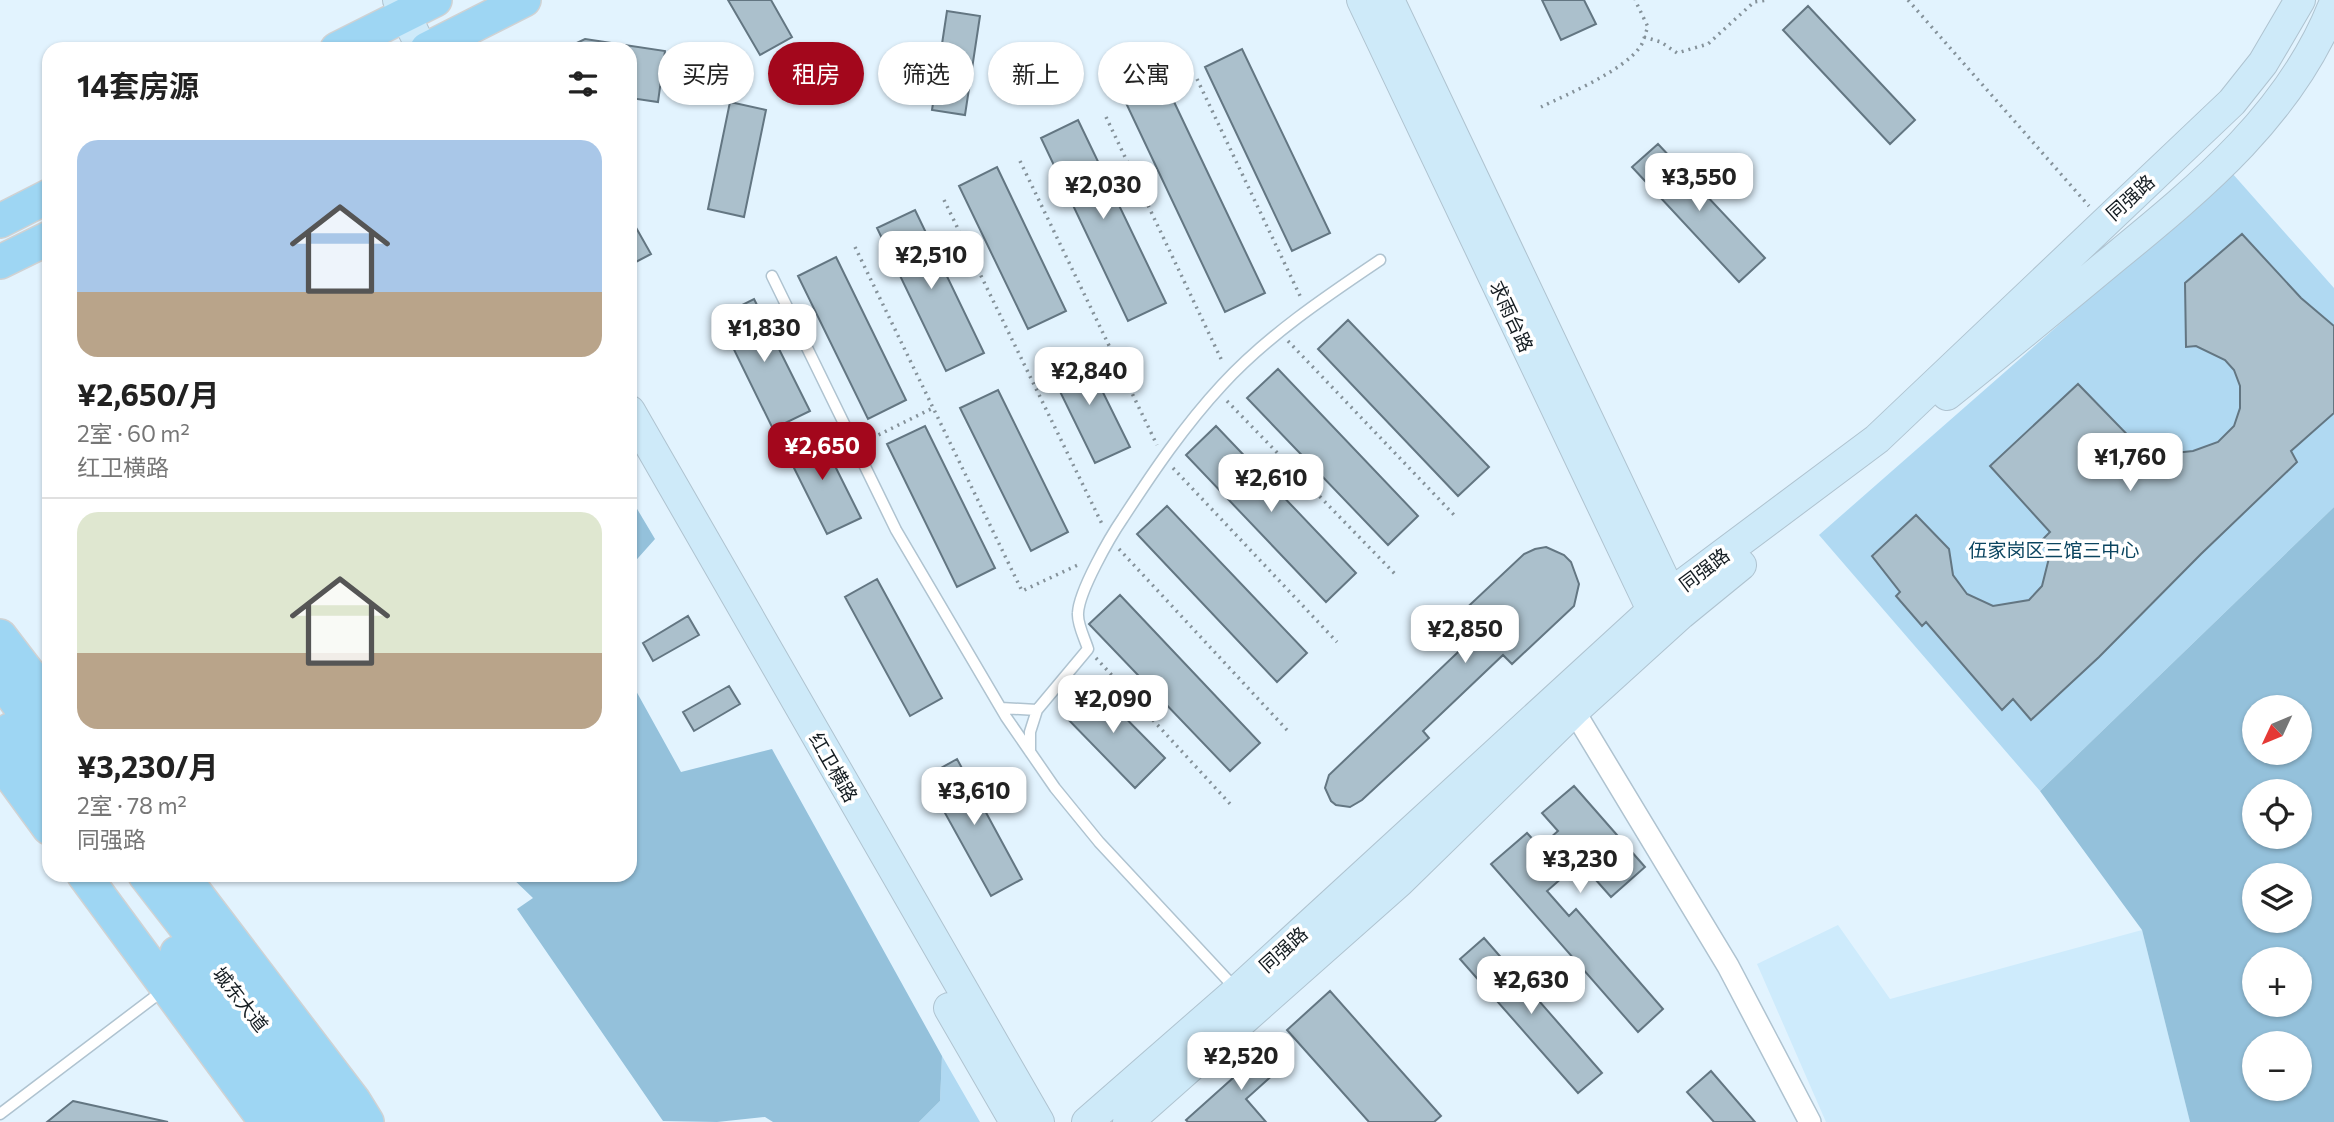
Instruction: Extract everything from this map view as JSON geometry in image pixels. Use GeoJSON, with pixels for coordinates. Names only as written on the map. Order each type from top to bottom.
{"type":"FeatureCollection","features":[{"type":"Feature","properties":{"kind":"main road"},"geometry":{"type":"LineString","coordinates":[[350,42],[393,18],[435,0]]}},
{"type":"Feature","properties":{"kind":"main road"},"geometry":{"type":"LineString","coordinates":[[439,42],[524,0]]}},
{"type":"Feature","properties":{"kind":"main road","name":"求雨台路"},"geometry":{"type":"LineString","coordinates":[[1362,0],[1667,613]]}},
{"type":"Feature","properties":{"kind":"main road","name":"求雨台路"},"geometry":{"type":"LineString","coordinates":[[1389,0],[1667,613]]}},
{"type":"Feature","properties":{"kind":"main road","name":"同强路"},"geometry":{"type":"LineString","coordinates":[[1087,1122],[1667,613],[1877,439],[2232,102],[2263,63],[2300,0]]}},
{"type":"Feature","properties":{"kind":"main road","name":"同强路"},"geometry":{"type":"LineString","coordinates":[[1128,1122],[1399,883],[1574,711],[1667,613],[2170,213],[2257,129],[2285,94],[2311,51],[2334,4]]}},
{"type":"Feature","properties":{"kind":"main road"},"geometry":{"type":"LineString","coordinates":[[393,18],[418,42]]}},
{"type":"Feature","properties":{"kind":"main road"},"geometry":{"type":"LineString","coordinates":[[0,221],[42,200]]}},
{"type":"Feature","properties":{"kind":"main road"},"geometry":{"type":"LineString","coordinates":[[0,262],[42,241]]}},
{"type":"Feature","properties":{"kind":"main road","name":"红卫横路"},"geometry":{"type":"LineString","coordinates":[[637,423],[1039,1122]]}},
{"type":"Feature","properties":{"kind":"main road","name":"红卫横路"},"geometry":{"type":"LineString","coordinates":[[637,464],[1015,1122]]}},
{"type":"Feature","properties":{"kind":"main road"},"geometry":{"type":"LineString","coordinates":[[0,636],[42,691]]}},
{"type":"Feature","properties":{"kind":"main road"},"geometry":{"type":"LineString","coordinates":[[0,679],[42,736]]}},
{"type":"Feature","properties":{"kind":"main road"},"geometry":{"type":"LineString","coordinates":[[0,717],[42,773]]}},
{"type":"Feature","properties":{"kind":"main road"},"geometry":{"type":"LineString","coordinates":[[0,761],[42,818]]}},
{"type":"Feature","properties":{"kind":"main road"},"geometry":{"type":"LineString","coordinates":[[89,882],[266,1122]]}},
{"type":"Feature","properties":{"kind":"main road","name":"城东大道"},"geometry":{"type":"LineString","coordinates":[[124,882],[303,1122]]}},
{"type":"Feature","properties":{"kind":"main road","name":"城东大道"},"geometry":{"type":"LineString","coordinates":[[150,882],[337,1122]]}},
{"type":"Feature","properties":{"kind":"main road"},"geometry":{"type":"LineString","coordinates":[[187,882],[354,1101],[367,1122]]}},
{"type":"Feature","properties":{"kind":"street"},"geometry":{"type":"LineString","coordinates":[[1574,711],[1728,966],[1810,1122]]}},
{"type":"Feature","properties":{"kind":"lane"},"geometry":{"type":"LineString","coordinates":[[1030,752],[1030,732],[1037,710],[1088,649],[1077,614],[1087,585],[1109,539],[1164,458],[1230,377],[1307,311],[1380,260]]}},
{"type":"Feature","properties":{"kind":"lane"},"geometry":{"type":"LineString","coordinates":[[772,276],[896,530],[1001,708],[1055,788],[1099,842],[1237,991]]}},
{"type":"Feature","properties":{"kind":"lane"},"geometry":{"type":"LineString","coordinates":[[1001,708],[1037,710]]}},
{"type":"Feature","properties":{"kind":"lane"},"geometry":{"type":"LineString","coordinates":[[0,1114],[167,987]]}},
{"type":"Feature","properties":{"kind":"path"},"geometry":{"type":"LineString","coordinates":[[1541,107],[1581,88],[1622,63],[1640,47],[1648,27],[1635,0]]}},
{"type":"Feature","properties":{"kind":"path"},"geometry":{"type":"LineString","coordinates":[[1644,37],[1661,42],[1677,52],[1708,44],[1754,2],[1767,0]]}},
{"type":"Feature","properties":{"kind":"path"},"geometry":{"type":"LineString","coordinates":[[1908,0],[2103,222]]}},
{"type":"Feature","properties":{"kind":"path"},"geometry":{"type":"LineString","coordinates":[[1197,79],[1307,311]]}},
{"type":"Feature","properties":{"kind":"path"},"geometry":{"type":"LineString","coordinates":[[1106,117],[1230,377]]}},
{"type":"Feature","properties":{"kind":"path"},"geometry":{"type":"LineString","coordinates":[[1020,160],[1164,458],[1337,642]]}},
{"type":"Feature","properties":{"kind":"path"},"geometry":{"type":"LineString","coordinates":[[944,200],[1109,539],[1287,730]]}},
{"type":"Feature","properties":{"kind":"path"},"geometry":{"type":"LineString","coordinates":[[855,247],[1022,591],[1101,555]]}},
{"type":"Feature","properties":{"kind":"path"},"geometry":{"type":"LineString","coordinates":[[1280,333],[1456,517]]}},
{"type":"Feature","properties":{"kind":"path"},"geometry":{"type":"LineString","coordinates":[[1217,390],[1396,575]]}},
{"type":"Feature","properties":{"kind":"path"},"geometry":{"type":"LineString","coordinates":[[856,446],[933,408]]}},
{"type":"Feature","properties":{"kind":"path"},"geometry":{"type":"LineString","coordinates":[[1088,649],[1232,806]]}},
{"type":"Feature","properties":{"kind":"shaded area"},"geometry":{"type":"Polygon","coordinates":[[[2334,507],[2334,1122],[2190,1122],[2142,930],[2040,791],[2334,507]]]}},
{"type":"Feature","properties":{"kind":"shaded area"},"geometry":{"type":"Polygon","coordinates":[[[637,509],[655,539],[637,559],[637,509]]]}},
{"type":"Feature","properties":{"kind":"shaded area"},"geometry":{"type":"Polygon","coordinates":[[[637,693],[681,772],[772,749],[942,1056],[940,1101],[919,1122],[773,1122],[765,1117],[717,1122],[663,1121],[517,909],[533,898],[516,882],[637,882],[637,693]]]}},
{"type":"Feature","properties":{"kind":"shaded area"},"geometry":{"type":"Polygon","coordinates":[[[1838,925],[1890,999],[2142,930],[2190,1122],[1826,1122],[1757,964],[1838,925]]]}},
{"type":"Feature","properties":{"kind":"green space","name":"伍家岗区三馆三中心"},"geometry":{"type":"Polygon","coordinates":[[[2232,173],[2334,288],[2334,507],[2040,791],[1819,535],[2232,173]]]}},
{"type":"Feature","properties":{"kind":"green space"},"geometry":{"type":"Polygon","coordinates":[[[942,1056],[980,1122],[919,1122],[940,1101],[942,1056]]]}},
{"type":"Feature","properties":{"kind":"building"},"geometry":{"type":"Polygon","coordinates":[[[728,0],[771,0],[792,37],[783,42],[768,42],[768,50],[760,55],[728,0]]]}},
{"type":"Feature","properties":{"kind":"building"},"geometry":{"type":"Polygon","coordinates":[[[1542,0],[1584,0],[1596,24],[1561,40],[1542,0]]]}},
{"type":"Feature","properties":{"kind":"building"},"geometry":{"type":"Polygon","coordinates":[[[1808,6],[1915,120],[1890,144],[1783,30],[1808,6]]]}},
{"type":"Feature","properties":{"kind":"building"},"geometry":{"type":"Polygon","coordinates":[[[947,11],[980,16],[974,56],[974,42],[942,42],[947,11]]]}},
{"type":"Feature","properties":{"kind":"building"},"geometry":{"type":"Polygon","coordinates":[[[585,39],[605,42],[579,42],[585,39]]]}},
{"type":"Feature","properties":{"kind":"building"},"geometry":{"type":"Polygon","coordinates":[[[637,47],[658,50],[658,102],[637,99],[637,47]]]}},
{"type":"Feature","properties":{"kind":"building"},"geometry":{"type":"Polygon","coordinates":[[[1242,49],[1330,233],[1292,251],[1205,67],[1242,49]]]}},
{"type":"Feature","properties":{"kind":"building"},"geometry":{"type":"Polygon","coordinates":[[[729,105],[766,110],[744,217],[708,209],[729,105]]]}},
{"type":"Feature","properties":{"kind":"building"},"geometry":{"type":"Polygon","coordinates":[[[933,105],[967,105],[965,115],[932,110],[933,105]]]}},
{"type":"Feature","properties":{"kind":"building"},"geometry":{"type":"Polygon","coordinates":[[[1127,105],[1176,105],[1265,293],[1225,312],[1127,105]]]}},
{"type":"Feature","properties":{"kind":"building"},"geometry":{"type":"Polygon","coordinates":[[[1078,120],[1166,303],[1128,321],[1041,138],[1078,120]]]}},
{"type":"Feature","properties":{"kind":"building"},"geometry":{"type":"Polygon","coordinates":[[[1658,144],[1765,258],[1739,282],[1632,167],[1658,144]]]}},
{"type":"Feature","properties":{"kind":"building"},"geometry":{"type":"Polygon","coordinates":[[[997,167],[1066,311],[1028,329],[959,186],[997,167]]]}},
{"type":"Feature","properties":{"kind":"building"},"geometry":{"type":"Polygon","coordinates":[[[915,210],[984,353],[946,371],[877,228],[915,210]]]}},
{"type":"Feature","properties":{"kind":"building"},"geometry":{"type":"Polygon","coordinates":[[[637,229],[651,254],[637,261],[637,229]]]}},
{"type":"Feature","properties":{"kind":"building","name":"伍家岗区三馆三中心"},"geometry":{"type":"Polygon","coordinates":[[[2242,234],[2301,298],[2334,326],[2334,413],[2291,451],[2297,462],[2099,657],[2031,720],[2013,699],[2002,710],[1926,622],[1922,626],[1896,596],[1900,592],[1872,556],[1916,515],[1949,549],[1953,575],[1967,594],[1993,606],[2029,600],[2042,586],[2050,554],[2041,541],[2050,532],[1990,466],[2078,384],[2146,454],[2156,446],[2165,454],[2193,451],[2218,442],[2234,426],[2240,408],[2240,386],[2234,370],[2225,360],[2196,346],[2186,347],[2185,283],[2242,234]]]}},
{"type":"Feature","properties":{"kind":"building"},"geometry":{"type":"Polygon","coordinates":[[[836,257],[906,400],[868,419],[798,276],[836,257]]]}},
{"type":"Feature","properties":{"kind":"building"},"geometry":{"type":"Polygon","coordinates":[[[754,299],[810,411],[773,429],[718,317],[754,299]]]}},
{"type":"Feature","properties":{"kind":"building"},"geometry":{"type":"Polygon","coordinates":[[[1348,320],[1489,467],[1458,496],[1318,349],[1348,320]]]}},
{"type":"Feature","properties":{"kind":"building"},"geometry":{"type":"Polygon","coordinates":[[[1082,350],[1130,447],[1095,463],[1048,367],[1082,350]]]}},
{"type":"Feature","properties":{"kind":"building"},"geometry":{"type":"Polygon","coordinates":[[[1278,369],[1418,516],[1388,545],[1247,398],[1278,369]]]}},
{"type":"Feature","properties":{"kind":"building"},"geometry":{"type":"Polygon","coordinates":[[[998,390],[1068,532],[1031,551],[960,408],[998,390]]]}},
{"type":"Feature","properties":{"kind":"building"},"geometry":{"type":"Polygon","coordinates":[[[925,426],[995,568],[957,587],[887,444],[925,426]]]}},
{"type":"Feature","properties":{"kind":"building"},"geometry":{"type":"Polygon","coordinates":[[[1216,426],[1356,573],[1326,602],[1186,455],[1216,426]]]}},
{"type":"Feature","properties":{"kind":"building"},"geometry":{"type":"Polygon","coordinates":[[[817,430],[861,518],[827,534],[783,446],[817,430]]]}},
{"type":"Feature","properties":{"kind":"building"},"geometry":{"type":"Polygon","coordinates":[[[1167,506],[1307,653],[1277,682],[1137,534],[1167,506]]]}},
{"type":"Feature","properties":{"kind":"building"},"geometry":{"type":"Polygon","coordinates":[[[1546,547],[1564,555],[1571,562],[1579,584],[1574,606],[1512,664],[1503,655],[1423,731],[1429,738],[1362,800],[1350,807],[1336,805],[1331,801],[1325,788],[1329,775],[1476,635],[1458,616],[1524,554],[1546,547]]]}},
{"type":"Feature","properties":{"kind":"building"},"geometry":{"type":"Polygon","coordinates":[[[877,579],[942,698],[910,716],[845,597],[877,579]]]}},
{"type":"Feature","properties":{"kind":"building"},"geometry":{"type":"Polygon","coordinates":[[[1120,595],[1260,743],[1230,771],[1089,624],[1120,595]]]}},
{"type":"Feature","properties":{"kind":"building"},"geometry":{"type":"Polygon","coordinates":[[[688,616],[699,635],[653,661],[643,643],[688,616]]]}},
{"type":"Feature","properties":{"kind":"building"},"geometry":{"type":"Polygon","coordinates":[[[1090,682],[1165,758],[1135,788],[1060,711],[1090,682]]]}},
{"type":"Feature","properties":{"kind":"building"},"geometry":{"type":"Polygon","coordinates":[[[729,686],[740,704],[694,731],[683,712],[729,686]]]}},
{"type":"Feature","properties":{"kind":"building"},"geometry":{"type":"Polygon","coordinates":[[[957,759],[1022,879],[991,896],[925,777],[957,759]]]}},
{"type":"Feature","properties":{"kind":"building"},"geometry":{"type":"Polygon","coordinates":[[[1574,786],[1645,867],[1611,897],[1580,862],[1547,891],[1569,916],[1576,909],[1663,1009],[1638,1032],[1491,864],[1527,833],[1540,847],[1558,831],[1542,813],[1574,786]]]}},
{"type":"Feature","properties":{"kind":"building"},"geometry":{"type":"Polygon","coordinates":[[[1484,938],[1602,1073],[1578,1093],[1460,959],[1484,938]]]}},
{"type":"Feature","properties":{"kind":"building"},"geometry":{"type":"Polygon","coordinates":[[[1330,991],[1441,1116],[1434,1122],[1369,1122],[1287,1030],[1330,991]]]}},
{"type":"Feature","properties":{"kind":"building"},"geometry":{"type":"Polygon","coordinates":[[[1271,1044],[1287,1062],[1246,1099],[1266,1122],[1186,1120],[1271,1044]]]}},
{"type":"Feature","properties":{"kind":"building"},"geometry":{"type":"Polygon","coordinates":[[[1711,1071],[1755,1122],[1714,1122],[1687,1092],[1711,1071]]]}},
{"type":"Feature","properties":{"kind":"building"},"geometry":{"type":"Polygon","coordinates":[[[73,1101],[168,1122],[47,1122],[73,1101]]]}}]}
